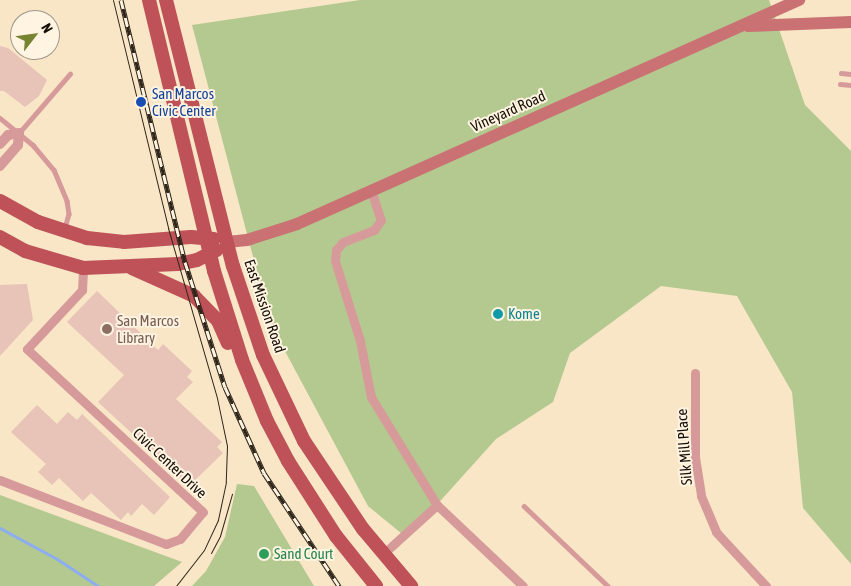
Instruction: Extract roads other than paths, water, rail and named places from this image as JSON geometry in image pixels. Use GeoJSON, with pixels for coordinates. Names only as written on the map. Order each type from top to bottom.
{"type":"FeatureCollection","features":[{"type":"Feature","properties":{"kind":"main road"},"geometry":{"type":"LineString","coordinates":[[149,0],[210,255],[227,315],[267,422]]}},
{"type":"Feature","properties":{"kind":"main road","name":"East Mission Road"},"geometry":{"type":"LineString","coordinates":[[166,0],[227,242],[249,316],[289,412],[304,441],[383,554],[411,586]]}},
{"type":"Feature","properties":{"kind":"main road","name":"Vineyard Road"},"geometry":{"type":"LineString","coordinates":[[227,242],[247,240],[297,224],[799,0]]}},
{"type":"Feature","properties":{"kind":"main road"},"geometry":{"type":"LineString","coordinates":[[738,27],[851,22]]}},
{"type":"Feature","properties":{"kind":"main road"},"geometry":{"type":"LineString","coordinates":[[0,201],[64,232],[124,242],[206,238],[227,242]]}},
{"type":"Feature","properties":{"kind":"main road"},"geometry":{"type":"LineString","coordinates":[[0,237],[25,250],[83,268],[131,268],[178,264],[210,255],[227,242]]}},
{"type":"Feature","properties":{"kind":"main road"},"geometry":{"type":"LineString","coordinates":[[131,268],[153,279],[174,284],[194,296],[210,310],[267,422],[309,497],[376,586]]}},
{"type":"Feature","properties":{"kind":"street"},"geometry":{"type":"LineString","coordinates":[[0,144],[8,135],[19,133],[18,145],[0,166]]}},
{"type":"Feature","properties":{"kind":"street"},"geometry":{"type":"LineString","coordinates":[[371,190],[381,220],[374,230],[343,242],[336,250],[334,261],[360,341],[372,397],[437,505],[523,586]]}},
{"type":"Feature","properties":{"kind":"street","name":"Civic Center Drive"},"geometry":{"type":"LineString","coordinates":[[0,480],[166,544],[180,539],[203,512],[27,349],[82,290],[83,268]]}},
{"type":"Feature","properties":{"kind":"street","name":"Silk Mill Place"},"geometry":{"type":"LineString","coordinates":[[695,373],[695,457],[701,496],[716,532],[766,586]]}},
{"type":"Feature","properties":{"kind":"street"},"geometry":{"type":"LineString","coordinates":[[383,554],[437,505]]}},
{"type":"Feature","properties":{"kind":"lane"},"geometry":{"type":"LineString","coordinates":[[841,73],[851,74]]}},
{"type":"Feature","properties":{"kind":"lane"},"geometry":{"type":"LineString","coordinates":[[19,133],[70,74]]}},
{"type":"Feature","properties":{"kind":"lane"},"geometry":{"type":"LineString","coordinates":[[840,84],[851,85]]}},
{"type":"Feature","properties":{"kind":"lane"},"geometry":{"type":"LineString","coordinates":[[0,118],[19,133],[54,170],[62,186],[69,214],[64,232]]}},
{"type":"Feature","properties":{"kind":"lane"},"geometry":{"type":"LineString","coordinates":[[524,506],[608,586]]}},
{"type":"Feature","properties":{"kind":"waterway"},"geometry":{"type":"LineString","coordinates":[[0,528],[57,559],[98,586]]}},
{"type":"Feature","properties":{"kind":"tram line"},"geometry":{"type":"LineString","coordinates":[[113,0],[168,228],[217,398],[227,446],[226,482],[218,520],[204,550],[176,586]]}},
{"type":"Feature","properties":{"kind":"tram line"},"geometry":{"type":"LineString","coordinates":[[211,553],[220,536],[232,494]]}},
{"type":"Feature","properties":{"kind":"railway"},"geometry":{"type":"LineString","coordinates":[[121,0],[185,262],[225,387],[264,473],[339,586]]}},
{"type":"Feature","properties":{"kind":"place","name":"San Marcos Civic Center"},"geometry":{"type":"Point","coordinates":[141,102]}},
{"type":"Feature","properties":{"kind":"place","name":"Kome"},"geometry":{"type":"Point","coordinates":[498,314]}},
{"type":"Feature","properties":{"kind":"place","name":"San Marcos Library"},"geometry":{"type":"Point","coordinates":[107,329]}},
{"type":"Feature","properties":{"kind":"place","name":"Sand Court"},"geometry":{"type":"Point","coordinates":[264,554]}}]}
